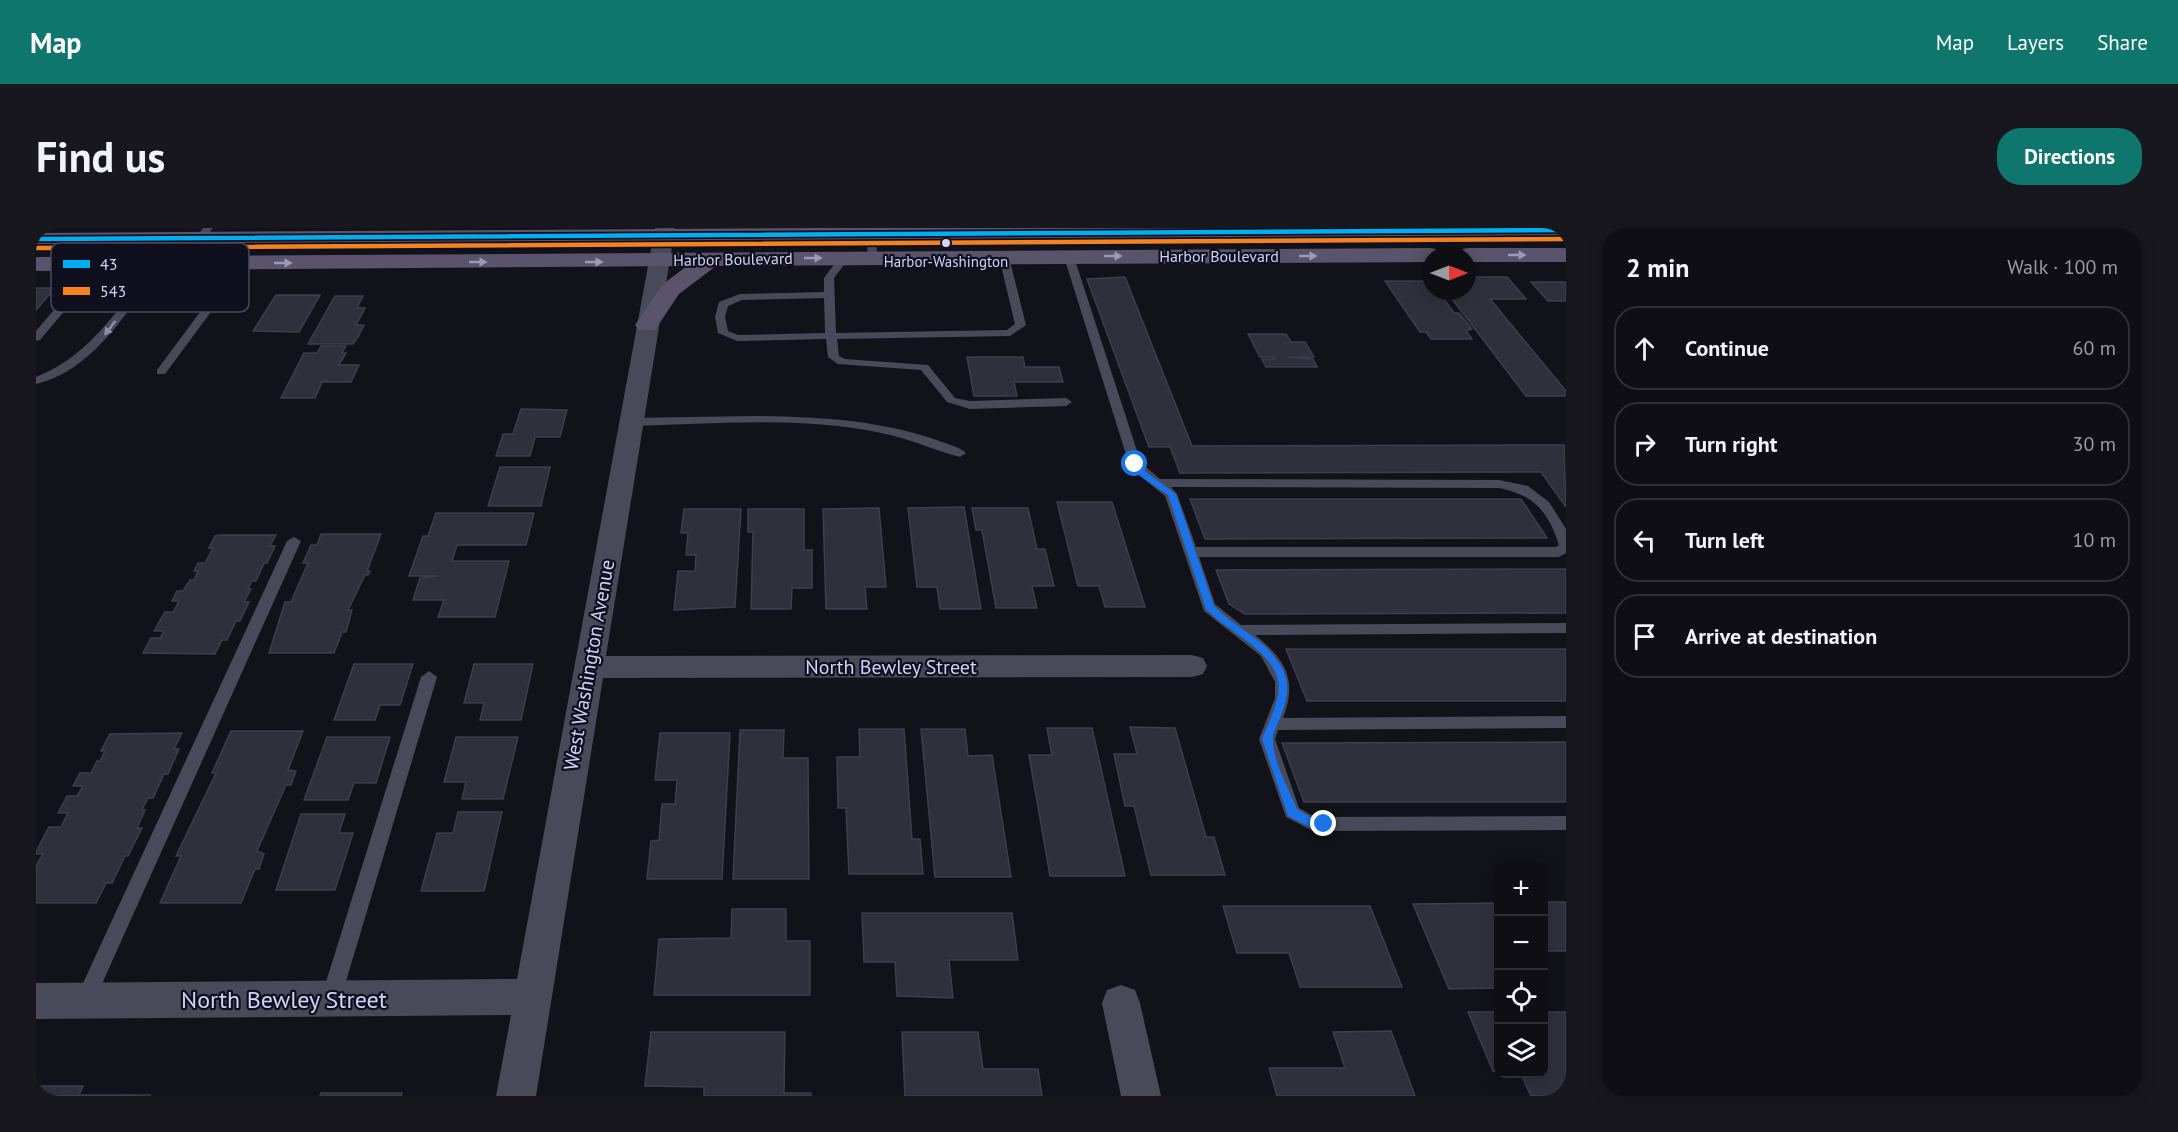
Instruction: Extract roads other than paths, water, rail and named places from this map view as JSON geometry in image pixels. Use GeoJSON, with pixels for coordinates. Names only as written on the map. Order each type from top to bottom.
{"type":"FeatureCollection","features":[{"type":"Feature","properties":{"kind":"main road","name":"Harbor Boulevard"},"geometry":{"type":"LineString","coordinates":[[36,239],[204,233],[1566,230]]}},
{"type":"Feature","properties":{"kind":"main road","name":"Harbor Boulevard"},"geometry":{"type":"LineString","coordinates":[[249,263],[658,262],[713,258],[845,257],[1422,255]]}},
{"type":"Feature","properties":{"kind":"main road"},"geometry":{"type":"LineString","coordinates":[[1476,255],[1566,255]]}},
{"type":"Feature","properties":{"kind":"main road"},"geometry":{"type":"LineString","coordinates":[[647,325],[671,289],[713,258]]}},
{"type":"Feature","properties":{"kind":"street","name":"West Washington Avenue"},"geometry":{"type":"LineString","coordinates":[[516,1096],[664,231]]}},
{"type":"Feature","properties":{"kind":"street","name":"North Bewley Street"},"geometry":{"type":"LineString","coordinates":[[589,668],[1192,666]]}},
{"type":"Feature","properties":{"kind":"street","name":"North Bewley Street"},"geometry":{"type":"LineString","coordinates":[[36,1001],[533,997]]}},
{"type":"Feature","properties":{"kind":"street"},"geometry":{"type":"LineString","coordinates":[[1121,1003],[1141,1096]]}},
{"type":"Feature","properties":{"kind":"lane"},"geometry":{"type":"LineString","coordinates":[[871,231],[873,257]]}},
{"type":"Feature","properties":{"kind":"lane"},"geometry":{"type":"LineString","coordinates":[[845,257],[829,278],[834,357],[842,362],[924,367],[951,400],[970,405],[1066,402]]}},
{"type":"Feature","properties":{"kind":"lane"},"geometry":{"type":"LineString","coordinates":[[829,295],[740,297],[723,304],[720,317],[723,333],[736,338],[1010,333],[1021,325],[1004,257]]}},
{"type":"Feature","properties":{"kind":"lane"},"geometry":{"type":"LineString","coordinates":[[1069,257],[1135,464],[1143,474],[1160,483],[1172,494],[1209,607],[1266,652],[1283,682],[1283,698],[1267,739],[1292,812],[1312,824],[1566,823]]}},
{"type":"Feature","properties":{"kind":"lane"},"geometry":{"type":"LineString","coordinates":[[36,338],[58,312]]}},
{"type":"Feature","properties":{"kind":"lane"},"geometry":{"type":"LineString","coordinates":[[36,381],[63,369],[97,345],[122,312]]}},
{"type":"Feature","properties":{"kind":"lane"},"geometry":{"type":"LineString","coordinates":[[161,372],[206,312]]}},
{"type":"Feature","properties":{"kind":"lane"},"geometry":{"type":"LineString","coordinates":[[630,422],[859,424],[928,439],[960,453]]}},
{"type":"Feature","properties":{"kind":"lane"},"geometry":{"type":"LineString","coordinates":[[1160,483],[1499,484],[1524,489],[1538,498],[1563,534],[1566,546],[1559,552],[1191,552]]}},
{"type":"Feature","properties":{"kind":"lane"},"geometry":{"type":"LineString","coordinates":[[85,1000],[294,541]]}},
{"type":"Feature","properties":{"kind":"lane"},"geometry":{"type":"LineString","coordinates":[[1239,630],[1566,628]]}},
{"type":"Feature","properties":{"kind":"lane"},"geometry":{"type":"LineString","coordinates":[[331,998],[429,677]]}},
{"type":"Feature","properties":{"kind":"lane"},"geometry":{"type":"LineString","coordinates":[[1271,724],[1566,722]]}},
{"type":"Feature","properties":{"kind":"place","name":"Harbor-Washington"},"geometry":{"type":"Point","coordinates":[946,243]}}]}
